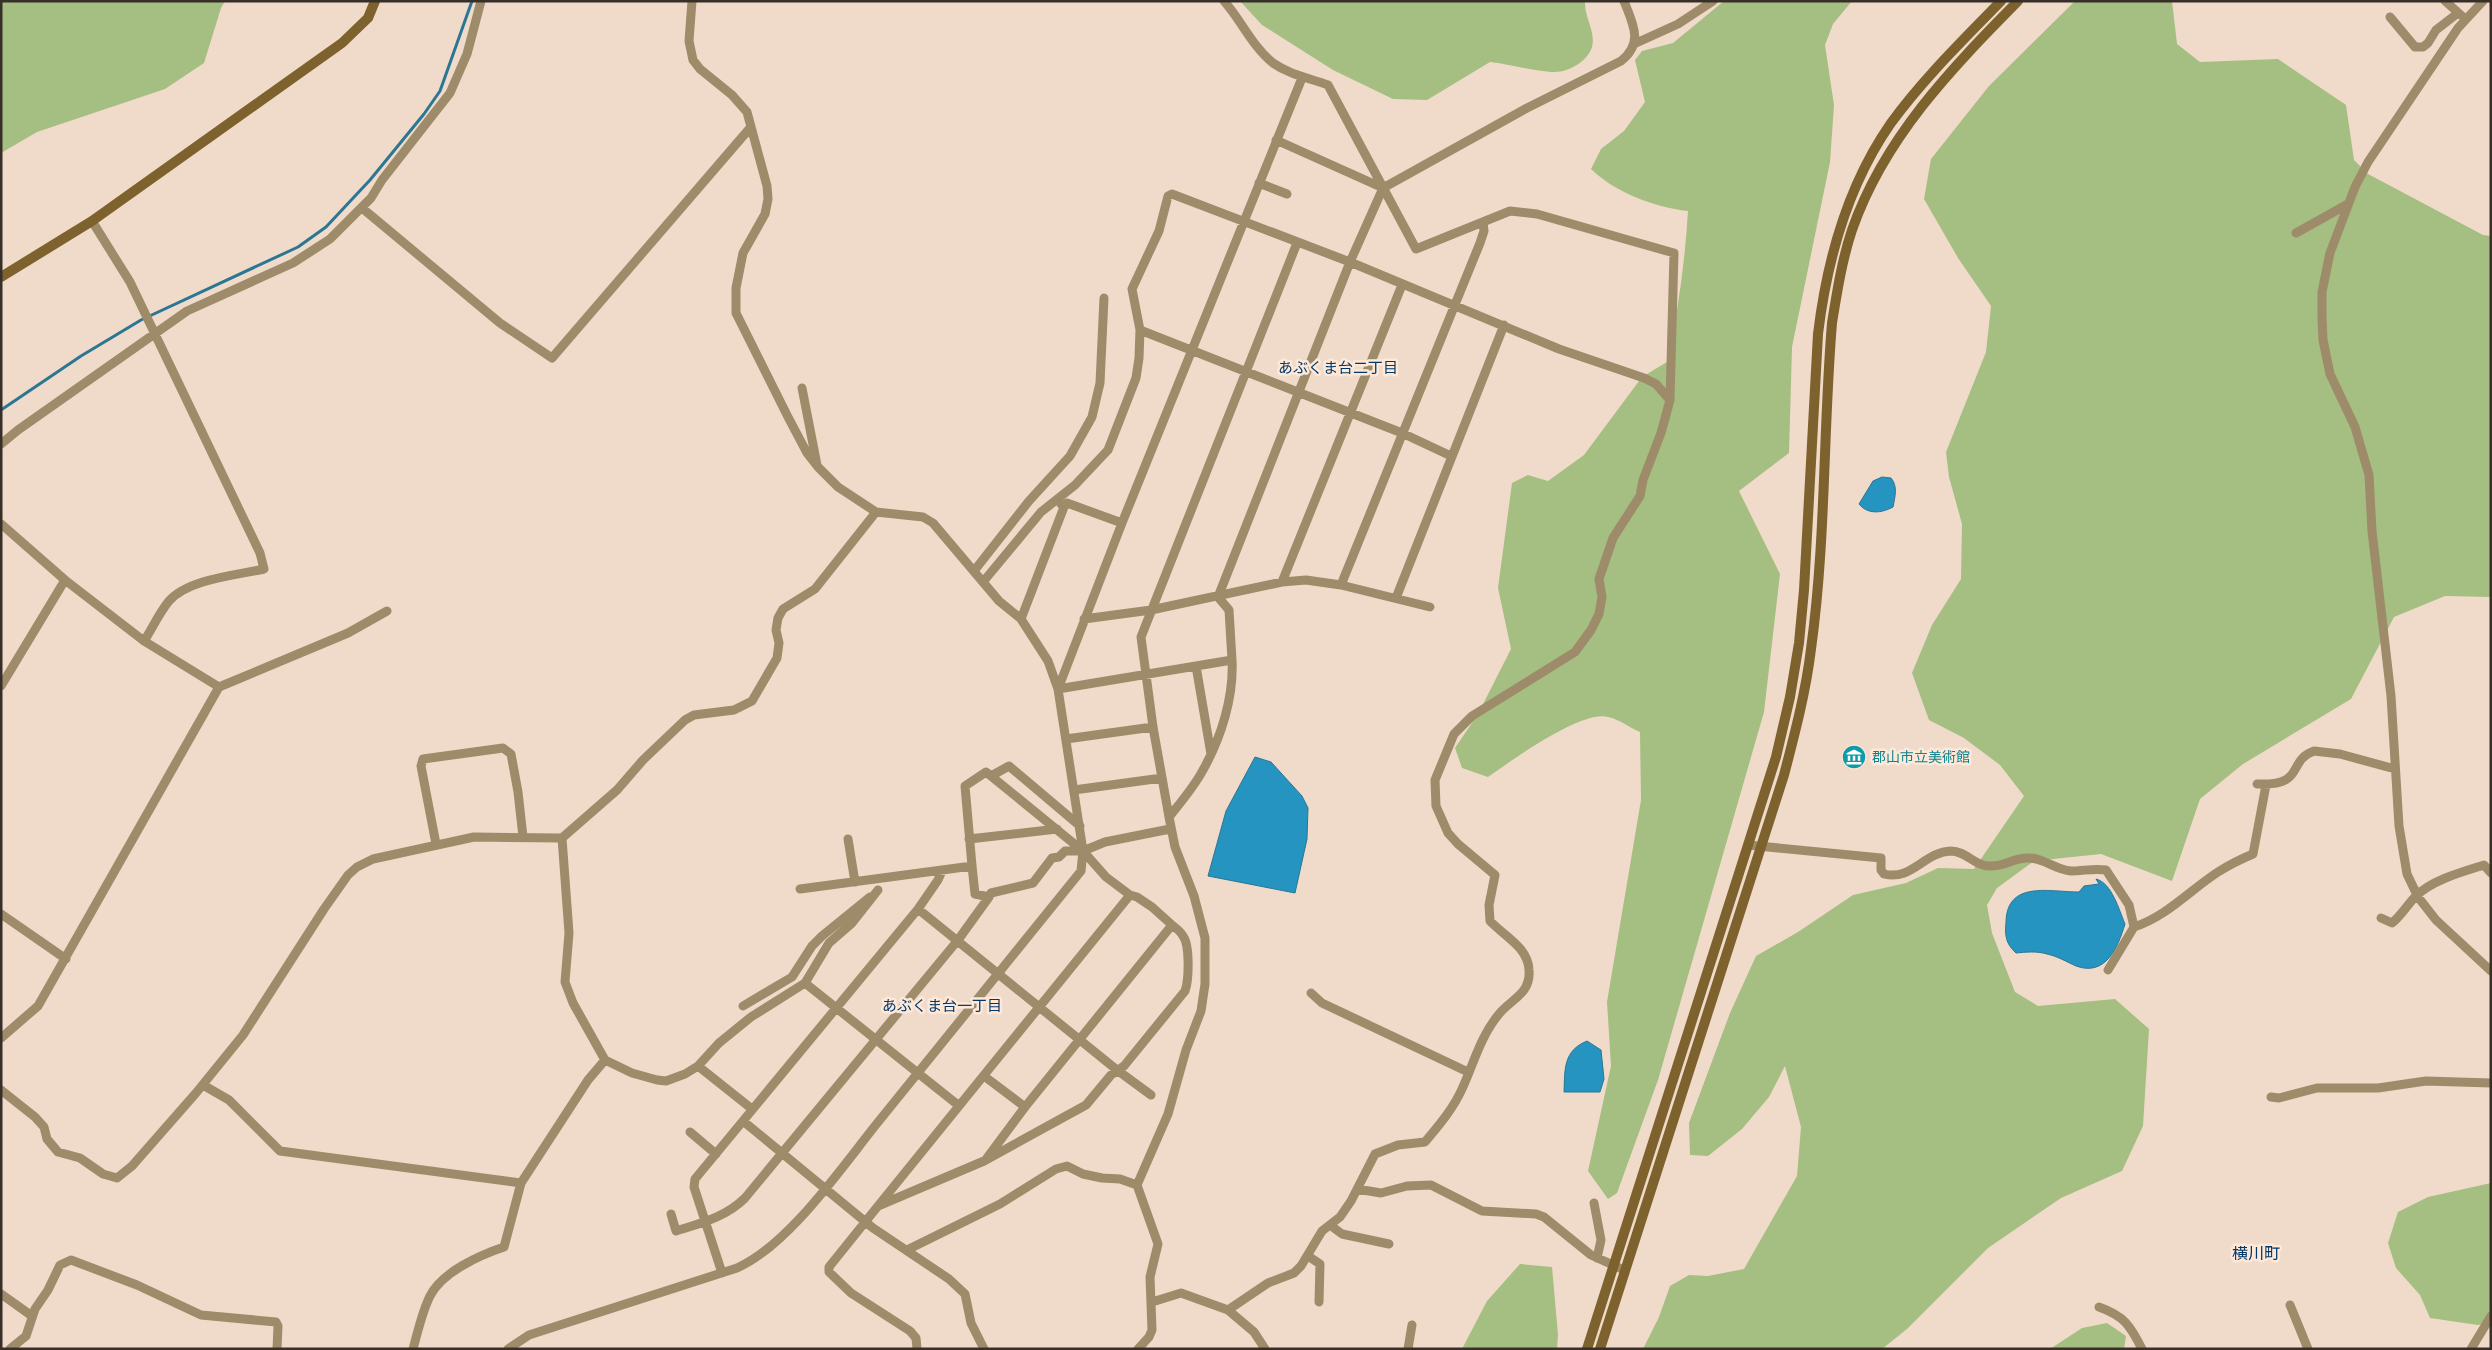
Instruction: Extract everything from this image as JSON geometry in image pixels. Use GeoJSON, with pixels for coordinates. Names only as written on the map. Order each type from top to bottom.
{"type":"FeatureCollection","features":[{"type":"Feature","properties":{"kind":"street"},"geometry":{"type":"LineString","coordinates":[[1,277],[92,221],[342,43],[368,18],[375,1]]}},
{"type":"Feature","properties":{"kind":"street"},"geometry":{"type":"LineString","coordinates":[[1,444],[154,332],[187,311],[293,262],[330,239],[362,208],[450,93],[466,54],[481,1]]}},
{"type":"Feature","properties":{"kind":"street"},"geometry":{"type":"LineString","coordinates":[[508,1349],[529,1336],[722,1273],[750,1262],[773,1246],[824,1188],[1081,871],[1083,851],[1080,826],[1058,689],[1048,661],[1021,619],[999,601],[933,523],[923,517],[876,512],[838,487],[818,467],[807,453],[736,313],[736,288],[743,253],[765,214],[768,199],[767,186],[747,112],[740,103],[700,69],[693,60],[689,41],[692,1]]}},
{"type":"Feature","properties":{"kind":"street"},"geometry":{"type":"LineString","coordinates":[[1224,1],[1245,31],[1273,62],[1302,78],[1328,85],[1416,249],[1510,211],[1528,212],[1674,253],[1670,400],[1662,433],[1643,480],[1640,496],[1613,538],[1599,579],[1602,597],[1598,614],[1591,630],[1575,652],[1472,716],[1454,734],[1435,780],[1436,806],[1448,833],[1458,844],[1495,875],[1489,905],[1490,921],[1498,930],[1514,940],[1529,963],[1528,978],[1524,992],[1500,1013],[1486,1031],[1457,1100],[1425,1142],[1398,1145],[1375,1154],[1358,1189],[1340,1217],[1322,1231],[1308,1256],[1294,1273],[1268,1282],[1228,1310]]}},
{"type":"Feature","properties":{"kind":"street"},"geometry":{"type":"LineString","coordinates":[[1218,597],[1350,262],[1383,188],[1518,112],[1621,61],[1632,51],[1635,34],[1624,1]]}},
{"type":"Feature","properties":{"kind":"street"},"geometry":{"type":"LineString","coordinates":[[1634,44],[1678,24],[1713,1]]}},
{"type":"Feature","properties":{"kind":"street"},"geometry":{"type":"LineString","coordinates":[[1587,1349],[1612,1264],[1776,757],[1790,697],[1799,643],[1804,590],[1818,334],[1826,280],[1838,231],[1852,196],[1890,124],[1918,88],[2001,1]]}},
{"type":"Feature","properties":{"kind":"street"},"geometry":{"type":"LineString","coordinates":[[1600,1349],[1762,846],[1797,726],[1811,650],[1816,602],[1832,323],[1839,280],[1852,230],[1881,167],[1903,130],[1936,87],[2018,1]]}},
{"type":"Feature","properties":{"kind":"street"},"geometry":{"type":"LineString","coordinates":[[2445,1],[2466,20]]}},
{"type":"Feature","properties":{"kind":"street"},"geometry":{"type":"LineString","coordinates":[[2483,1],[2428,70],[2368,162],[2348,203],[2330,253],[2322,292],[2323,340],[2330,374],[2355,427],[2369,475],[2402,854],[2407,874],[2417,895],[2436,920],[2491,971]]}},
{"type":"Feature","properties":{"kind":"street"},"geometry":{"type":"LineString","coordinates":[[2390,18],[2415,47],[2419,48],[2428,44],[2436,30],[2458,13]]}},
{"type":"Feature","properties":{"kind":"street"},"geometry":{"type":"LineString","coordinates":[[1058,689],[1122,523],[1302,78]]}},
{"type":"Feature","properties":{"kind":"street"},"geometry":{"type":"LineString","coordinates":[[362,208],[500,323],[552,358],[750,128]]}},
{"type":"Feature","properties":{"kind":"street"},"geometry":{"type":"LineString","coordinates":[[1276,140],[1383,188]]}},
{"type":"Feature","properties":{"kind":"street"},"geometry":{"type":"LineString","coordinates":[[1259,183],[1287,194]]}},
{"type":"Feature","properties":{"kind":"street"},"geometry":{"type":"LineString","coordinates":[[983,582],[1041,512],[1075,485],[1108,450],[1136,378],[1140,330],[1132,289],[1159,231],[1168,196],[1172,194],[1350,262],[1559,348],[1644,378],[1656,384],[1670,400]]}},
{"type":"Feature","properties":{"kind":"street"},"geometry":{"type":"LineString","coordinates":[[2296,233],[2348,203]]}},
{"type":"Feature","properties":{"kind":"street"},"geometry":{"type":"LineString","coordinates":[[92,221],[130,282],[260,554],[264,569],[191,586],[177,594],[168,602],[144,642]]}},
{"type":"Feature","properties":{"kind":"street"},"geometry":{"type":"LineString","coordinates":[[1341,585],[1484,231],[1483,222]]}},
{"type":"Feature","properties":{"kind":"street"},"geometry":{"type":"LineString","coordinates":[[1138,1349],[1150,1336],[1152,1330],[1150,1277],[1158,1244],[1137,1185],[1168,1114],[1186,1050],[1201,1011],[1205,984],[1205,938],[1194,896],[1183,874],[1170,829],[1153,727],[1141,637],[1297,243]]}},
{"type":"Feature","properties":{"kind":"street"},"geometry":{"type":"LineString","coordinates":[[1282,582],[1402,285]]}},
{"type":"Feature","properties":{"kind":"street"},"geometry":{"type":"LineString","coordinates":[[974,570],[1029,501],[1070,456],[1092,417],[1100,383],[1104,298]]}},
{"type":"Feature","properties":{"kind":"street"},"geometry":{"type":"LineString","coordinates":[[1396,598],[1504,325]]}},
{"type":"Feature","properties":{"kind":"street"},"geometry":{"type":"LineString","coordinates":[[1140,330],[1402,433],[1451,456]]}},
{"type":"Feature","properties":{"kind":"street"},"geometry":{"type":"LineString","coordinates":[[802,388],[818,467]]}},
{"type":"Feature","properties":{"kind":"street"},"geometry":{"type":"LineString","coordinates":[[1056,500],[1064,507]]}},
{"type":"Feature","properties":{"kind":"street"},"geometry":{"type":"LineString","coordinates":[[1021,619],[1067,503],[1122,523]]}},
{"type":"Feature","properties":{"kind":"street"},"geometry":{"type":"LineString","coordinates":[[1,1090],[35,1117],[44,1127],[48,1138],[58,1152],[80,1158],[102,1174],[117,1178],[132,1166],[203,1085],[243,1035],[348,875],[357,867],[373,859],[474,837],[562,838],[617,790],[643,760],[685,720],[694,715],[734,710],[752,701],[777,658],[779,643],[776,630],[778,618],[783,609],[815,589],[876,512]]}},
{"type":"Feature","properties":{"kind":"street"},"geometry":{"type":"LineString","coordinates":[[1,524],[65,580],[144,642],[219,687]]}},
{"type":"Feature","properties":{"kind":"street"},"geometry":{"type":"LineString","coordinates":[[1,686],[65,580]]}},
{"type":"Feature","properties":{"kind":"street"},"geometry":{"type":"LineString","coordinates":[[1084,619],[1151,610],[1282,582],[1306,580],[1341,585],[1430,607]]}},
{"type":"Feature","properties":{"kind":"street"},"geometry":{"type":"LineString","coordinates":[[1169,817],[1203,770],[1230,703],[1233,681],[1229,610],[1218,597]]}},
{"type":"Feature","properties":{"kind":"street"},"geometry":{"type":"LineString","coordinates":[[1,1038],[38,1006],[219,687],[348,633],[387,611]]}},
{"type":"Feature","properties":{"kind":"street"},"geometry":{"type":"LineString","coordinates":[[1058,689],[1232,660]]}},
{"type":"Feature","properties":{"kind":"street"},"geometry":{"type":"LineString","coordinates":[[1196,666],[1211,754]]}},
{"type":"Feature","properties":{"kind":"street"},"geometry":{"type":"LineString","coordinates":[[1066,739],[1153,727]]}},
{"type":"Feature","properties":{"kind":"street"},"geometry":{"type":"LineString","coordinates":[[436,844],[421,766],[423,758],[503,748],[511,754],[523,837]]}},
{"type":"Feature","properties":{"kind":"street"},"geometry":{"type":"LineString","coordinates":[[2108,970],[2134,927],[2152,920],[2218,872],[2253,854],[2261,785],[2274,785],[2288,780],[2297,770],[2302,758],[2314,750],[2328,751],[2395,769]]}},
{"type":"Feature","properties":{"kind":"street"},"geometry":{"type":"LineString","coordinates":[[991,776],[1009,766],[1080,826]]}},
{"type":"Feature","properties":{"kind":"street"},"geometry":{"type":"LineString","coordinates":[[878,1206],[984,1162],[1086,1105],[1117,1070],[1124,1066],[1185,991],[1188,979],[1186,942],[1182,934],[1152,907],[1137,897],[1130,895],[1106,877],[1083,851],[986,772],[965,786],[975,894],[989,897]]}},
{"type":"Feature","properties":{"kind":"street"},"geometry":{"type":"LineString","coordinates":[[1074,790],[1162,778]]}},
{"type":"Feature","properties":{"kind":"street"},"geometry":{"type":"LineString","coordinates":[[969,839],[1057,829]]}},
{"type":"Feature","properties":{"kind":"street"},"geometry":{"type":"LineString","coordinates":[[671,1214],[676,1231],[706,1221],[737,1206],[783,1155],[958,940],[991,893],[1032,883],[1052,858],[1058,857],[1065,851],[1083,851],[1105,842],[1170,829]]}},
{"type":"Feature","properties":{"kind":"street"},"geometry":{"type":"LineString","coordinates":[[562,838],[569,933],[565,982],[573,1003],[605,1060],[632,1073],[666,1082],[680,1077],[698,1066],[719,1044],[751,1017],[805,983],[829,943],[852,923],[878,890],[812,946],[792,977],[743,1006]]}},
{"type":"Feature","properties":{"kind":"street"},"geometry":{"type":"LineString","coordinates":[[848,839],[855,882]]}},
{"type":"Feature","properties":{"kind":"street"},"geometry":{"type":"LineString","coordinates":[[1748,845],[1881,858],[1881,870],[1884,874],[1894,876],[1906,874],[1933,856],[1953,851],[1962,853],[1982,865],[1991,866],[2026,858],[2040,859],[2070,871],[2106,870],[2129,906],[2134,927]]}},
{"type":"Feature","properties":{"kind":"street"},"geometry":{"type":"LineString","coordinates":[[2381,918],[2392,923],[2417,895],[2428,887],[2484,865],[2491,873]]}},
{"type":"Feature","properties":{"kind":"street"},"geometry":{"type":"LineString","coordinates":[[800,889],[972,866]]}},
{"type":"Feature","properties":{"kind":"street"},"geometry":{"type":"LineString","coordinates":[[722,1273],[694,1187],[695,1178],[918,909],[942,871]]}},
{"type":"Feature","properties":{"kind":"street"},"geometry":{"type":"LineString","coordinates":[[917,1349],[916,1338],[910,1331],[851,1293],[829,1272],[829,1267],[1130,895]]}},
{"type":"Feature","properties":{"kind":"street"},"geometry":{"type":"LineString","coordinates":[[918,909],[1117,1070],[1151,1095]]}},
{"type":"Feature","properties":{"kind":"street"},"geometry":{"type":"LineString","coordinates":[[1,914],[66,959]]}},
{"type":"Feature","properties":{"kind":"street"},"geometry":{"type":"LineString","coordinates":[[984,1162],[1025,1107],[1172,925]]}},
{"type":"Feature","properties":{"kind":"street"},"geometry":{"type":"LineString","coordinates":[[805,983],[958,1106]]}},
{"type":"Feature","properties":{"kind":"street"},"geometry":{"type":"LineString","coordinates":[[1310,993],[1322,1003],[1468,1072]]}},
{"type":"Feature","properties":{"kind":"street"},"geometry":{"type":"LineString","coordinates":[[413,1349],[431,1294],[454,1270],[481,1254],[504,1247],[521,1183],[588,1080],[605,1060]]}},
{"type":"Feature","properties":{"kind":"street"},"geometry":{"type":"LineString","coordinates":[[698,1066],[752,1109]]}},
{"type":"Feature","properties":{"kind":"street"},"geometry":{"type":"LineString","coordinates":[[984,1076],[1025,1107]]}},
{"type":"Feature","properties":{"kind":"street"},"geometry":{"type":"LineString","coordinates":[[2271,1098],[2279,1098],[2317,1088],[2378,1088],[2426,1081],[2491,1083]]}},
{"type":"Feature","properties":{"kind":"street"},"geometry":{"type":"LineString","coordinates":[[203,1085],[229,1100],[280,1151],[521,1183]]}},
{"type":"Feature","properties":{"kind":"street"},"geometry":{"type":"LineString","coordinates":[[743,1122],[866,1221],[965,1294],[971,1323],[984,1349]]}},
{"type":"Feature","properties":{"kind":"street"},"geometry":{"type":"LineString","coordinates":[[690,1132],[716,1154]]}},
{"type":"Feature","properties":{"kind":"street"},"geometry":{"type":"LineString","coordinates":[[907,1250],[1000,1204],[1056,1169],[1067,1166],[1083,1174],[1120,1179],[1137,1185]]}},
{"type":"Feature","properties":{"kind":"street"},"geometry":{"type":"LineString","coordinates":[[1358,1189],[1381,1193],[1407,1186],[1432,1185],[1471,1207],[1482,1211],[1536,1214],[1544,1217],[1566,1237],[1597,1258],[1624,1270]]}},
{"type":"Feature","properties":{"kind":"street"},"geometry":{"type":"LineString","coordinates":[[1594,1203],[1601,1240],[1597,1258]]}},
{"type":"Feature","properties":{"kind":"street"},"geometry":{"type":"LineString","coordinates":[[1330,1225],[1342,1234],[1389,1244]]}},
{"type":"Feature","properties":{"kind":"street"},"geometry":{"type":"LineString","coordinates":[[1308,1256],[1320,1264],[1319,1302]]}},
{"type":"Feature","properties":{"kind":"street"},"geometry":{"type":"LineString","coordinates":[[10,1349],[26,1336],[32,1316],[60,1265],[71,1260],[137,1285],[202,1315],[276,1322],[278,1326],[277,1349]]}},
{"type":"Feature","properties":{"kind":"street"},"geometry":{"type":"LineString","coordinates":[[1152,1302],[1181,1293],[1228,1310],[1254,1332],[1265,1349]]}},
{"type":"Feature","properties":{"kind":"street"},"geometry":{"type":"LineString","coordinates":[[1,1294],[32,1316]]}},
{"type":"Feature","properties":{"kind":"street"},"geometry":{"type":"LineString","coordinates":[[2290,1305],[2308,1349]]}},
{"type":"Feature","properties":{"kind":"street"},"geometry":{"type":"LineString","coordinates":[[2099,1307],[2119,1315],[2133,1332],[2142,1349]]}},
{"type":"Feature","properties":{"kind":"street"},"geometry":{"type":"LineString","coordinates":[[2471,1349],[2491,1316]]}},
{"type":"Feature","properties":{"kind":"street"},"geometry":{"type":"LineString","coordinates":[[1408,1349],[1412,1325]]}},
{"type":"Feature","properties":{"kind":"green space"},"geometry":{"type":"Polygon","coordinates":[[[1,1],[225,1],[221,8],[204,63],[165,89],[37,132],[1,153],[1,1]]]}},
{"type":"Feature","properties":{"kind":"green space"},"geometry":{"type":"Polygon","coordinates":[[[1240,1],[1585,1],[1593,41],[1590,52],[1582,61],[1572,68],[1560,72],[1548,72],[1490,62],[1427,100],[1393,99],[1333,70],[1262,25],[1240,1]]]}},
{"type":"Feature","properties":{"kind":"green space"},"geometry":{"type":"Polygon","coordinates":[[[1724,1],[1852,1],[1833,24],[1825,45],[1834,105],[1830,162],[1792,347],[1789,453],[1739,491],[1780,574],[1764,712],[1658,1080],[1617,1193],[1608,1199],[1588,1171],[1611,1066],[1607,1002],[1641,800],[1640,732],[1608,717],[1596,717],[1581,721],[1546,738],[1488,777],[1462,768],[1455,748],[1478,714],[1511,649],[1498,588],[1512,483],[1528,475],[1548,481],[1584,455],[1642,377],[1667,362],[1680,287],[1688,211],[1636,198],[1601,178],[1591,169],[1601,149],[1624,131],[1645,102],[1635,60],[1642,51],[1673,43],[1724,1]]]}},
{"type":"Feature","properties":{"kind":"green space"},"geometry":{"type":"Polygon","coordinates":[[[2075,1],[2172,1],[2177,44],[2200,62],[2278,59],[2346,105],[2354,160],[2368,174],[2483,235],[2491,236],[2491,597],[2445,596],[2394,617],[2351,699],[2243,764],[2200,799],[2172,881],[2101,854],[2034,861],[1997,888],[1987,905],[1992,933],[2015,992],[2038,1006],[2115,999],[2149,1029],[2143,1126],[2122,1171],[2061,1198],[1988,1248],[1907,1329],[1882,1349],[1643,1349],[1659,1317],[1670,1286],[1689,1275],[1708,1276],[1744,1269],[1797,1176],[1801,1127],[1785,1066],[1769,1097],[1742,1129],[1708,1156],[1690,1155],[1689,1123],[1730,1013],[1756,956],[1798,932],[1853,895],[1906,883],[1938,868],[1974,869],[2024,796],[2000,765],[1964,738],[1929,720],[1912,673],[1932,625],[1961,579],[1962,524],[1949,477],[1946,452],[1986,352],[1991,306],[1958,258],[1924,199],[1931,159],[1989,86],[2075,1]]]}},
{"type":"Feature","properties":{"kind":"green space"},"geometry":{"type":"Polygon","coordinates":[[[2491,1183],[2491,1322],[2478,1325],[2430,1318],[2420,1295],[2396,1268],[2388,1243],[2398,1212],[2428,1197],[2491,1183]]]}},
{"type":"Feature","properties":{"kind":"green space"},"geometry":{"type":"Polygon","coordinates":[[[1520,1264],[1552,1267],[1558,1335],[1557,1349],[1462,1349],[1487,1301],[1520,1264]]]}},
{"type":"Feature","properties":{"kind":"green space"},"geometry":{"type":"Polygon","coordinates":[[[2107,1323],[2126,1336],[2124,1349],[2050,1349],[2082,1328],[2107,1323]]]}},
{"type":"Feature","properties":{"kind":"water"},"geometry":{"type":"Polygon","coordinates":[[[1882,477],[1891,478],[1895,484],[1893,507],[1880,512],[1863,508],[1859,504],[1873,481],[1882,477]]]}},
{"type":"Feature","properties":{"kind":"water"},"geometry":{"type":"Polygon","coordinates":[[[1255,757],[1271,762],[1302,796],[1308,808],[1307,839],[1295,893],[1208,876],[1226,811],[1255,757]]]}},
{"type":"Feature","properties":{"kind":"water"},"geometry":{"type":"Polygon","coordinates":[[[2096,879],[2111,891],[2125,924],[2119,942],[2103,964],[2086,968],[2076,966],[2051,955],[2035,952],[2016,953],[2012,949],[2006,939],[2006,927],[2008,909],[2014,900],[2022,894],[2032,891],[2079,892],[2084,886],[2099,884],[2096,879]]]}},
{"type":"Feature","properties":{"kind":"water"},"geometry":{"type":"Polygon","coordinates":[[[1587,1041],[1601,1050],[1604,1079],[1600,1092],[1564,1092],[1565,1068],[1569,1055],[1579,1045],[1587,1041]]]}},
{"type":"Feature","properties":{"kind":"waterway"},"geometry":{"type":"LineString","coordinates":[[1,410],[81,356],[141,320],[298,247],[326,227],[370,180],[424,114],[440,91],[472,1]]}},
{"type":"Feature","properties":{"kind":"place","name":"郡山市立美術館"},"geometry":{"type":"Point","coordinates":[1854,757]}},
{"type":"Feature","properties":{"kind":"district","name":"あぶくま台二丁目"},"geometry":{"type":"Point","coordinates":[1338,368]}},
{"type":"Feature","properties":{"kind":"district","name":"あぶくま台一丁目"},"geometry":{"type":"Point","coordinates":[942,1006]}},
{"type":"Feature","properties":{"kind":"district","name":"横川町"},"geometry":{"type":"Point","coordinates":[2256,1253]}}]}
